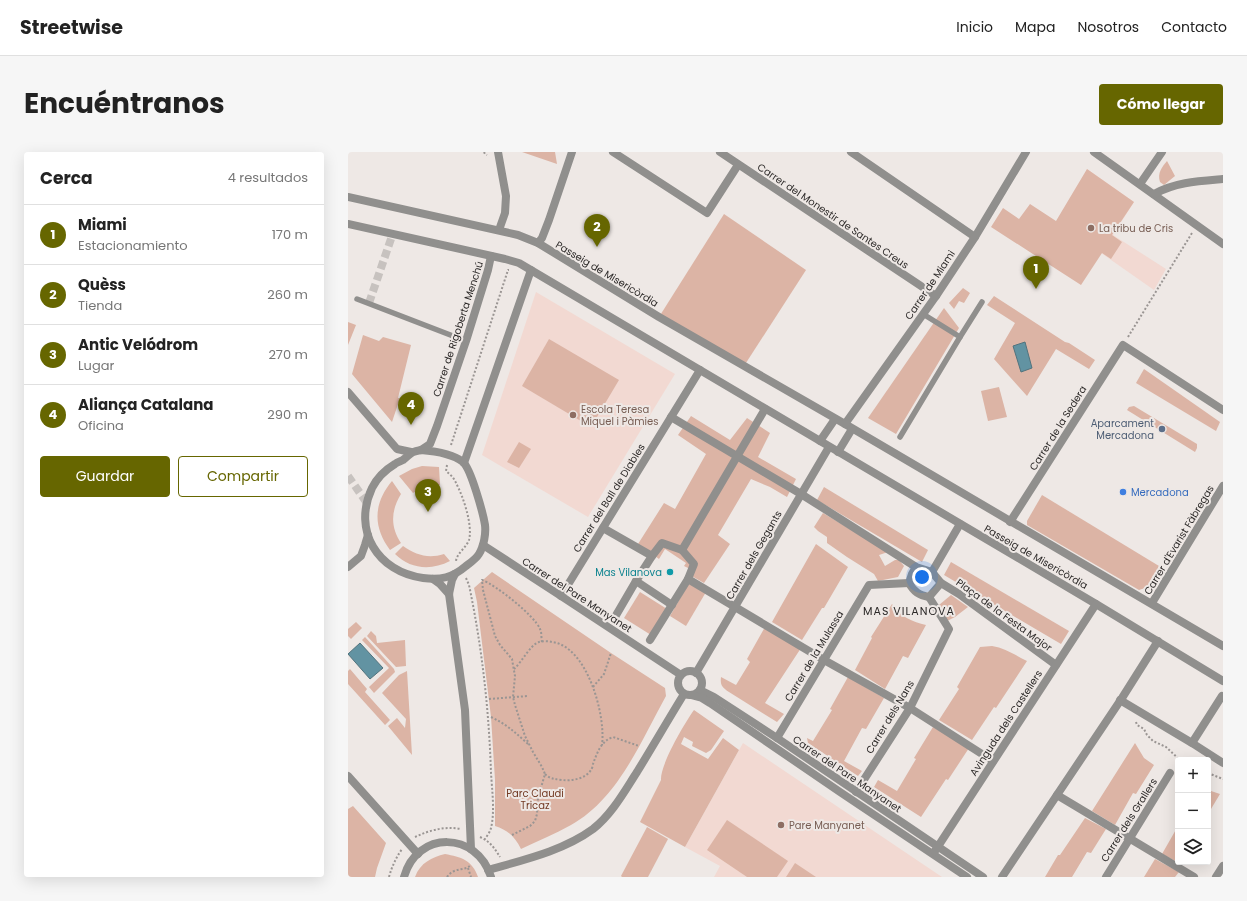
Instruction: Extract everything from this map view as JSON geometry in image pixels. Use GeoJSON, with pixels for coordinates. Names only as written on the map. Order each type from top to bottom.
{"type":"FeatureCollection","features":[{"type":"Feature","properties":{"kind":"street"},"geometry":{"type":"LineString","coordinates":[[498,152],[506,196],[505,213],[498,230]]}},
{"type":"Feature","properties":{"kind":"street"},"geometry":{"type":"LineString","coordinates":[[538,244],[549,220],[572,152]]}},
{"type":"Feature","properties":{"kind":"street"},"geometry":{"type":"LineString","coordinates":[[613,152],[707,213],[738,165]]}},
{"type":"Feature","properties":{"kind":"street","name":"Carrer del Monestir de Santes Creus"},"geometry":{"type":"LineString","coordinates":[[720,152],[936,296]]}},
{"type":"Feature","properties":{"kind":"street"},"geometry":{"type":"LineString","coordinates":[[851,152],[974,237]]}},
{"type":"Feature","properties":{"kind":"street","name":"Carrer de Miami"},"geometry":{"type":"LineString","coordinates":[[845,424],[936,296],[1026,152]]}},
{"type":"Feature","properties":{"kind":"street"},"geometry":{"type":"LineString","coordinates":[[1094,152],[1223,244]]}},
{"type":"Feature","properties":{"kind":"street"},"geometry":{"type":"LineString","coordinates":[[1140,184],[1162,152]]}},
{"type":"Feature","properties":{"kind":"street"},"geometry":{"type":"LineString","coordinates":[[1154,194],[1163,189],[1177,185],[1223,179]]}},
{"type":"Feature","properties":{"kind":"street","name":"Passeig de Misericòrdia"},"geometry":{"type":"LineString","coordinates":[[348,197],[498,230],[518,235],[538,244],[659,317],[845,424],[1223,646]]}},
{"type":"Feature","properties":{"kind":"street","name":"Passeig de Misericòrdia"},"geometry":{"type":"LineString","coordinates":[[348,224],[519,263],[1096,604],[1223,681]]}},
{"type":"Feature","properties":{"kind":"street","name":"Carrer de Rigoberta Menchú"},"geometry":{"type":"LineString","coordinates":[[421,450],[430,444],[433,436],[466,341],[491,256]]}},
{"type":"Feature","properties":{"kind":"street"},"geometry":{"type":"LineString","coordinates":[[464,463],[530,270]]}},
{"type":"Feature","properties":{"kind":"street"},"geometry":{"type":"LineString","coordinates":[[1123,345],[1223,410]]}},
{"type":"Feature","properties":{"kind":"street","name":"Carrer de la Sedera"},"geometry":{"type":"LineString","coordinates":[[1010,522],[1123,345]]}},
{"type":"Feature","properties":{"kind":"street","name":"Carrer del Ball de Diables"},"geometry":{"type":"LineString","coordinates":[[561,596],[700,370]]}},
{"type":"Feature","properties":{"kind":"street"},"geometry":{"type":"LineString","coordinates":[[348,392],[397,449],[411,452],[421,450],[435,451],[464,463],[470,473],[486,532],[483,546],[479,555],[449,577],[432,579],[416,577],[403,573],[390,566],[380,556],[368,535],[365,513],[374,485],[386,470],[403,460],[411,452]]}},
{"type":"Feature","properties":{"kind":"street"},"geometry":{"type":"LineString","coordinates":[[682,550],[765,409]]}},
{"type":"Feature","properties":{"kind":"street","name":"Plaça de la Festa Major"},"geometry":{"type":"LineString","coordinates":[[671,417],[801,494],[916,566],[932,572],[941,582],[1056,665]]}},
{"type":"Feature","properties":{"kind":"street"},"geometry":{"type":"LineString","coordinates":[[820,441],[835,419]]}},
{"type":"Feature","properties":{"kind":"street"},"geometry":{"type":"LineString","coordinates":[[838,452],[852,429]]}},
{"type":"Feature","properties":{"kind":"street","name":"Carrer dels Gegants"},"geometry":{"type":"LineString","coordinates":[[696,673],[829,447]]}},
{"type":"Feature","properties":{"kind":"street","name":"Carrer d'Evarist Fàbregas"},"geometry":{"type":"LineString","coordinates":[[1152,604],[1223,486]]}},
{"type":"Feature","properties":{"kind":"street"},"geometry":{"type":"LineString","coordinates":[[932,572],[960,524]]}},
{"type":"Feature","properties":{"kind":"street"},"geometry":{"type":"LineString","coordinates":[[603,528],[652,556]]}},
{"type":"Feature","properties":{"kind":"street"},"geometry":{"type":"LineString","coordinates":[[361,556],[368,535]]}},
{"type":"Feature","properties":{"kind":"street"},"geometry":{"type":"LineString","coordinates":[[615,617],[636,581],[662,543],[682,550],[694,564],[688,579],[650,640]]}},
{"type":"Feature","properties":{"kind":"street","name":"Carrer del Pare Manyanet"},"geometry":{"type":"LineString","coordinates":[[483,546],[681,675]]}},
{"type":"Feature","properties":{"kind":"street"},"geometry":{"type":"LineString","coordinates":[[348,567],[361,556],[371,554],[380,556]]}},
{"type":"Feature","properties":{"kind":"street"},"geometry":{"type":"LineString","coordinates":[[916,566],[909,582],[917,594],[929,597]]}},
{"type":"Feature","properties":{"kind":"street"},"geometry":{"type":"LineString","coordinates":[[455,574],[449,594],[465,710],[471,849]]}},
{"type":"Feature","properties":{"kind":"street"},"geometry":{"type":"LineString","coordinates":[[432,579],[440,584],[449,594]]}},
{"type":"Feature","properties":{"kind":"street"},"geometry":{"type":"LineString","coordinates":[[688,579],[824,660],[910,708],[993,761]]}},
{"type":"Feature","properties":{"kind":"street"},"geometry":{"type":"LineString","coordinates":[[636,581],[672,605]]}},
{"type":"Feature","properties":{"kind":"street","name":"Carrer de la Mulassa"},"geometry":{"type":"LineString","coordinates":[[777,738],[869,584],[909,582]]}},
{"type":"Feature","properties":{"kind":"street","name":"Plaça de la Festa Major"},"geometry":{"type":"LineString","coordinates":[[929,597],[941,582]]}},
{"type":"Feature","properties":{"kind":"street","name":"Carrer dels Nans"},"geometry":{"type":"LineString","coordinates":[[856,792],[910,708],[949,629],[929,597]]}},
{"type":"Feature","properties":{"kind":"street","name":"Avinguda dels Castellers"},"geometry":{"type":"LineString","coordinates":[[935,851],[1096,604]]}},
{"type":"Feature","properties":{"kind":"street"},"geometry":{"type":"LineString","coordinates":[[1002,877],[1158,641]]}},
{"type":"Feature","properties":{"kind":"street"},"geometry":{"type":"LineString","coordinates":[[690,671],[696,673],[702,683],[700,690],[694,694],[681,692],[678,685],[681,675],[690,671]]}},
{"type":"Feature","properties":{"kind":"street","name":"Carrer del Pare Manyanet"},"geometry":{"type":"LineString","coordinates":[[700,690],[714,697],[777,738],[856,792],[967,877]]}},
{"type":"Feature","properties":{"kind":"street"},"geometry":{"type":"LineString","coordinates":[[404,877],[409,864],[418,854],[432,845],[444,842],[455,843],[471,849],[483,860],[490,873],[577,839],[606,817],[621,798],[687,694]]}},
{"type":"Feature","properties":{"kind":"street","name":"Carrer del Pare Manyanet"},"geometry":{"type":"LineString","coordinates":[[687,694],[702,698],[834,788],[935,851],[983,877]]}},
{"type":"Feature","properties":{"kind":"street"},"geometry":{"type":"LineString","coordinates":[[1192,743],[1222,696]]}},
{"type":"Feature","properties":{"kind":"street"},"geometry":{"type":"LineString","coordinates":[[1120,700],[1223,763]]}},
{"type":"Feature","properties":{"kind":"street","name":"Carrer dels Grallers"},"geometry":{"type":"LineString","coordinates":[[1106,877],[1170,773]]}},
{"type":"Feature","properties":{"kind":"street"},"geometry":{"type":"LineString","coordinates":[[348,776],[418,854]]}},
{"type":"Feature","properties":{"kind":"street"},"geometry":{"type":"LineString","coordinates":[[1057,795],[1194,877]]}},
{"type":"Feature","properties":{"kind":"street"},"geometry":{"type":"LineString","coordinates":[[1216,877],[1223,866]]}},
{"type":"Feature","properties":{"kind":"lane"},"geometry":{"type":"LineString","coordinates":[[357,299],[466,341]]}},
{"type":"Feature","properties":{"kind":"lane"},"geometry":{"type":"LineString","coordinates":[[900,437],[982,302]]}},
{"type":"Feature","properties":{"kind":"lane"},"geometry":{"type":"LineString","coordinates":[[922,314],[960,338]]}},
{"type":"Feature","properties":{"kind":"path"},"geometry":{"type":"LineString","coordinates":[[484,152],[487,155]]}},
{"type":"Feature","properties":{"kind":"path"},"geometry":{"type":"LineString","coordinates":[[1123,345],[1197,225]]}},
{"type":"Feature","properties":{"kind":"path"},"geometry":{"type":"LineString","coordinates":[[514,669],[539,642],[542,642],[556,642],[562,644],[572,652],[584,668],[600,707],[603,739],[602,745],[591,770],[586,775],[569,781],[551,778],[545,774],[529,745],[513,697],[515,676],[512,659],[500,645],[495,636],[483,590],[482,580],[494,587],[529,615],[540,629],[542,642]]}},
{"type":"Feature","properties":{"kind":"path"},"geometry":{"type":"LineString","coordinates":[[593,687],[604,674],[611,653]]}},
{"type":"Feature","properties":{"kind":"path"},"geometry":{"type":"LineString","coordinates":[[489,699],[528,696]]}},
{"type":"Feature","properties":{"kind":"path"},"geometry":{"type":"LineString","coordinates":[[491,717],[511,728],[529,745]]}},
{"type":"Feature","properties":{"kind":"path"},"geometry":{"type":"LineString","coordinates":[[602,745],[613,737],[638,746]]}},
{"type":"Feature","properties":{"kind":"path"},"geometry":{"type":"LineString","coordinates":[[512,835],[530,826],[535,821],[538,798],[545,774]]}},
{"type":"Feature","properties":{"kind":"path"},"geometry":{"type":"LineString","coordinates":[[1211,774],[1223,779]]}},
{"type":"Feature","properties":{"kind":"path"},"geometry":{"type":"LineString","coordinates":[[447,877],[450,873],[457,869],[468,868],[471,865]]}},
{"type":"Feature","properties":{"kind":"path"},"geometry":{"type":"LineString","coordinates":[[468,868],[471,877]]}},
{"type":"Feature","properties":{"kind":"shaded area","name":"La tribu de Cris"},"geometry":{"type":"Polygon","coordinates":[[[1087,169],[1134,202],[1113,235],[1166,269],[1154,290],[1074,234],[1087,169]]]}},
{"type":"Feature","properties":{"kind":"shaded area","name":"Escola Teresa Miquel i Pàmies"},"geometry":{"type":"Polygon","coordinates":[[[536,292],[675,374],[588,517],[482,455],[536,292]]]}},
{"type":"Feature","properties":{"kind":"shaded area","name":"Pare Manyanet"},"geometry":{"type":"Polygon","coordinates":[[[743,743],[942,877],[714,877],[720,866],[685,847],[743,743]]]}},
{"type":"Feature","properties":{"kind":"green space"},"geometry":{"type":"Polygon","coordinates":[[[522,152],[555,152],[557,164],[522,152]]]}},
{"type":"Feature","properties":{"kind":"green space"},"geometry":{"type":"Polygon","coordinates":[[[1167,161],[1175,176],[1164,185],[1160,182],[1159,176],[1167,161]]]}},
{"type":"Feature","properties":{"kind":"green space"},"geometry":{"type":"Polygon","coordinates":[[[1087,169],[1134,202],[1112,235],[1122,242],[1111,259],[1102,253],[1081,285],[991,227],[1003,208],[1019,219],[1030,204],[1056,221],[1087,169]]]}},
{"type":"Feature","properties":{"kind":"green space"},"geometry":{"type":"Polygon","coordinates":[[[724,214],[806,270],[744,366],[659,317],[724,214]]]}},
{"type":"Feature","properties":{"kind":"green space"},"geometry":{"type":"Polygon","coordinates":[[[963,288],[970,293],[964,303],[959,301],[954,309],[949,303],[963,288]]]}},
{"type":"Feature","properties":{"kind":"green space"},"geometry":{"type":"Polygon","coordinates":[[[994,296],[1095,360],[1089,369],[1056,349],[1027,396],[994,359],[1015,323],[987,305],[994,296]]]}},
{"type":"Feature","properties":{"kind":"green space"},"geometry":{"type":"Polygon","coordinates":[[[944,308],[959,328],[896,434],[868,418],[944,308]]]}},
{"type":"Feature","properties":{"kind":"green space"},"geometry":{"type":"Polygon","coordinates":[[[348,322],[356,325],[348,345],[348,322]]]}},
{"type":"Feature","properties":{"kind":"green space"},"geometry":{"type":"Polygon","coordinates":[[[363,335],[379,341],[383,337],[411,345],[398,398],[400,398],[392,422],[352,374],[363,335]]]}},
{"type":"Feature","properties":{"kind":"green space"},"geometry":{"type":"Polygon","coordinates":[[[549,339],[619,380],[591,427],[522,386],[549,339]]]}},
{"type":"Feature","properties":{"kind":"green space"},"geometry":{"type":"Polygon","coordinates":[[[1144,369],[1220,422],[1216,431],[1136,383],[1144,369]]]}},
{"type":"Feature","properties":{"kind":"green space"},"geometry":{"type":"Polygon","coordinates":[[[999,387],[1007,417],[988,421],[981,391],[999,387]]]}},
{"type":"Feature","properties":{"kind":"green space"},"geometry":{"type":"Polygon","coordinates":[[[1134,406],[1197,444],[1195,452],[1127,410],[1129,407],[1134,406]]]}},
{"type":"Feature","properties":{"kind":"green space"},"geometry":{"type":"Polygon","coordinates":[[[691,416],[730,440],[747,418],[770,433],[758,457],[796,479],[787,497],[770,487],[751,479],[718,535],[730,544],[704,583],[688,574],[690,569],[684,566],[686,563],[665,549],[659,559],[638,544],[664,503],[675,509],[706,454],[678,435],[691,416]]]}},
{"type":"Feature","properties":{"kind":"green space"},"geometry":{"type":"Polygon","coordinates":[[[519,442],[531,449],[519,468],[507,462],[519,442]]]}},
{"type":"Feature","properties":{"kind":"green space"},"geometry":{"type":"Polygon","coordinates":[[[422,466],[439,467],[440,485],[421,488],[413,493],[399,476],[412,469],[422,466]]]}},
{"type":"Feature","properties":{"kind":"green space"},"geometry":{"type":"Polygon","coordinates":[[[392,481],[401,494],[395,506],[393,518],[395,531],[401,543],[390,550],[380,533],[378,516],[381,498],[392,481]]]}},
{"type":"Feature","properties":{"kind":"green space"},"geometry":{"type":"Polygon","coordinates":[[[824,487],[928,550],[922,562],[817,500],[824,487]]]}},
{"type":"Feature","properties":{"kind":"green space"},"geometry":{"type":"Polygon","coordinates":[[[1042,495],[1159,566],[1148,587],[1139,590],[1027,525],[1027,521],[1042,495]]]}},
{"type":"Feature","properties":{"kind":"green space"},"geometry":{"type":"Polygon","coordinates":[[[823,513],[888,552],[879,555],[885,566],[895,560],[899,560],[904,566],[898,577],[878,581],[874,574],[827,543],[827,537],[814,527],[823,513]]]}},
{"type":"Feature","properties":{"kind":"green space"},"geometry":{"type":"Polygon","coordinates":[[[816,544],[848,567],[824,608],[822,608],[802,640],[772,622],[816,544]]]}},
{"type":"Feature","properties":{"kind":"green space"},"geometry":{"type":"Polygon","coordinates":[[[403,546],[417,554],[427,556],[444,554],[450,561],[428,567],[421,567],[407,563],[395,554],[403,546]]]}},
{"type":"Feature","properties":{"kind":"green space"},"geometry":{"type":"Polygon","coordinates":[[[951,562],[1069,631],[1061,644],[944,575],[951,562]]]}},
{"type":"Feature","properties":{"kind":"green space","name":"Parc Claudi Tricaz"},"geometry":{"type":"Polygon","coordinates":[[[492,572],[665,688],[666,696],[627,768],[602,800],[588,814],[571,825],[521,849],[511,834],[495,826],[495,780],[491,717],[474,588],[492,572]]]}},
{"type":"Feature","properties":{"kind":"green space"},"geometry":{"type":"Polygon","coordinates":[[[689,583],[706,592],[686,626],[670,616],[689,583]]]}},
{"type":"Feature","properties":{"kind":"green space"},"geometry":{"type":"Polygon","coordinates":[[[640,592],[667,609],[651,635],[624,618],[640,592]]]}},
{"type":"Feature","properties":{"kind":"green space"},"geometry":{"type":"Polygon","coordinates":[[[951,595],[968,607],[947,621],[939,605],[951,595]]]}},
{"type":"Feature","properties":{"kind":"green space"},"geometry":{"type":"Polygon","coordinates":[[[892,604],[898,612],[907,618],[926,625],[908,658],[903,656],[885,689],[855,670],[872,638],[871,637],[892,604]]]}},
{"type":"Feature","properties":{"kind":"green space"},"geometry":{"type":"Polygon","coordinates":[[[356,622],[362,628],[351,639],[348,636],[348,629],[356,622]]]}},
{"type":"Feature","properties":{"kind":"green space"},"geometry":{"type":"Polygon","coordinates":[[[765,627],[801,648],[765,703],[784,714],[777,722],[729,692],[721,684],[721,677],[736,685],[750,662],[747,659],[765,627]]]}},
{"type":"Feature","properties":{"kind":"green space"},"geometry":{"type":"Polygon","coordinates":[[[371,631],[376,636],[377,643],[405,640],[406,666],[396,667],[367,636],[371,631]]]}},
{"type":"Feature","properties":{"kind":"green space"},"geometry":{"type":"Polygon","coordinates":[[[365,637],[395,672],[374,693],[369,687],[389,668],[362,640],[365,637]]]}},
{"type":"Feature","properties":{"kind":"green space"},"geometry":{"type":"Polygon","coordinates":[[[992,646],[1006,650],[1027,661],[996,708],[994,707],[972,740],[939,720],[959,689],[957,687],[980,647],[992,646]]]}},
{"type":"Feature","properties":{"kind":"green space"},"geometry":{"type":"Polygon","coordinates":[[[350,669],[367,689],[365,692],[390,720],[385,725],[348,684],[348,671],[350,669]]]}},
{"type":"Feature","properties":{"kind":"green space"},"geometry":{"type":"Polygon","coordinates":[[[407,671],[412,755],[388,726],[397,718],[405,728],[406,719],[382,693],[399,675],[407,671]]]}},
{"type":"Feature","properties":{"kind":"green space"},"geometry":{"type":"Polygon","coordinates":[[[848,677],[884,698],[866,729],[862,728],[844,761],[862,771],[858,776],[808,743],[807,738],[813,741],[832,710],[830,709],[848,677]]]}},
{"type":"Feature","properties":{"kind":"green space"},"geometry":{"type":"Polygon","coordinates":[[[694,710],[724,731],[711,750],[706,753],[692,746],[693,742],[684,737],[681,744],[708,759],[723,738],[739,750],[685,847],[640,822],[661,780],[668,755],[694,710]]]}},
{"type":"Feature","properties":{"kind":"green space"},"geometry":{"type":"Polygon","coordinates":[[[933,727],[969,748],[921,817],[874,787],[878,780],[897,791],[916,759],[914,758],[933,727]]]}},
{"type":"Feature","properties":{"kind":"green space"},"geometry":{"type":"Polygon","coordinates":[[[1135,743],[1144,758],[1154,765],[1136,794],[1133,793],[1115,825],[1092,811],[1135,743]]]}},
{"type":"Feature","properties":{"kind":"green space"},"geometry":{"type":"Polygon","coordinates":[[[1211,791],[1220,794],[1211,809],[1211,791]]]}},
{"type":"Feature","properties":{"kind":"green space"},"geometry":{"type":"Polygon","coordinates":[[[353,806],[386,843],[375,877],[348,877],[348,809],[353,806]]]}},
{"type":"Feature","properties":{"kind":"green space"},"geometry":{"type":"Polygon","coordinates":[[[1085,818],[1106,829],[1091,853],[1087,852],[1072,877],[1045,877],[1058,855],[1060,855],[1085,818]]]}},
{"type":"Feature","properties":{"kind":"green space"},"geometry":{"type":"Polygon","coordinates":[[[727,820],[788,861],[777,877],[747,877],[707,850],[727,820]]]}},
{"type":"Feature","properties":{"kind":"green space"},"geometry":{"type":"Polygon","coordinates":[[[647,827],[668,839],[648,877],[622,877],[621,876],[647,827]]]}},
{"type":"Feature","properties":{"kind":"green space"},"geometry":{"type":"Polygon","coordinates":[[[1175,831],[1175,861],[1162,854],[1175,831]]]}},
{"type":"Feature","properties":{"kind":"green space"},"geometry":{"type":"Polygon","coordinates":[[[445,854],[456,856],[465,860],[473,867],[478,877],[415,877],[423,864],[445,854]]]}},
{"type":"Feature","properties":{"kind":"green space"},"geometry":{"type":"Polygon","coordinates":[[[1155,859],[1179,872],[1175,877],[1144,877],[1155,859]]]}},
{"type":"Feature","properties":{"kind":"green space"},"geometry":{"type":"Polygon","coordinates":[[[795,863],[816,877],[786,877],[795,863]]]}},
{"type":"Feature","properties":{"kind":"water"},"geometry":{"type":"Polygon","coordinates":[[[1025,342],[1032,368],[1021,372],[1013,346],[1025,342]]]}},
{"type":"Feature","properties":{"kind":"water"},"geometry":{"type":"Polygon","coordinates":[[[360,643],[383,668],[370,679],[348,654],[360,643]]]}},
{"type":"Feature","properties":{"kind":"tunnel"},"geometry":{"type":"LineString","coordinates":[[369,303],[393,233]]}},
{"type":"Feature","properties":{"kind":"tunnel"},"geometry":{"type":"LineString","coordinates":[[348,476],[367,503]]}},
{"type":"Feature","properties":{"kind":"place","name":"La tribu de Cris"},"geometry":{"type":"Point","coordinates":[1091,228]}},
{"type":"Feature","properties":{"kind":"place","name":"Quèss"},"geometry":{"type":"Point","coordinates":[597,247]}},
{"type":"Feature","properties":{"kind":"place","name":"Miami"},"geometry":{"type":"Point","coordinates":[1036,289]}},
{"type":"Feature","properties":{"kind":"place","name":"Escola Teresa Miquel i Pàmies"},"geometry":{"type":"Point","coordinates":[573,415]}},
{"type":"Feature","properties":{"kind":"place","name":"Aliança Catalana"},"geometry":{"type":"Point","coordinates":[411,425]}},
{"type":"Feature","properties":{"kind":"place","name":"Aparcament Mercadona"},"geometry":{"type":"Point","coordinates":[1162,429]}},
{"type":"Feature","properties":{"kind":"place","name":"Mercadona"},"geometry":{"type":"Point","coordinates":[1123,492]}},
{"type":"Feature","properties":{"kind":"place","name":"Antic Velódrom"},"geometry":{"type":"Point","coordinates":[428,512]}},
{"type":"Feature","properties":{"kind":"place","name":"Mas Vilanova"},"geometry":{"type":"Point","coordinates":[670,572]}},
{"type":"Feature","properties":{"kind":"place","name":"Pare Manyanet"},"geometry":{"type":"Point","coordinates":[781,825]}},
{"type":"Feature","properties":{"kind":"district","name":"MAS VILANOVA"},"geometry":{"type":"Point","coordinates":[909,611]}}]}
